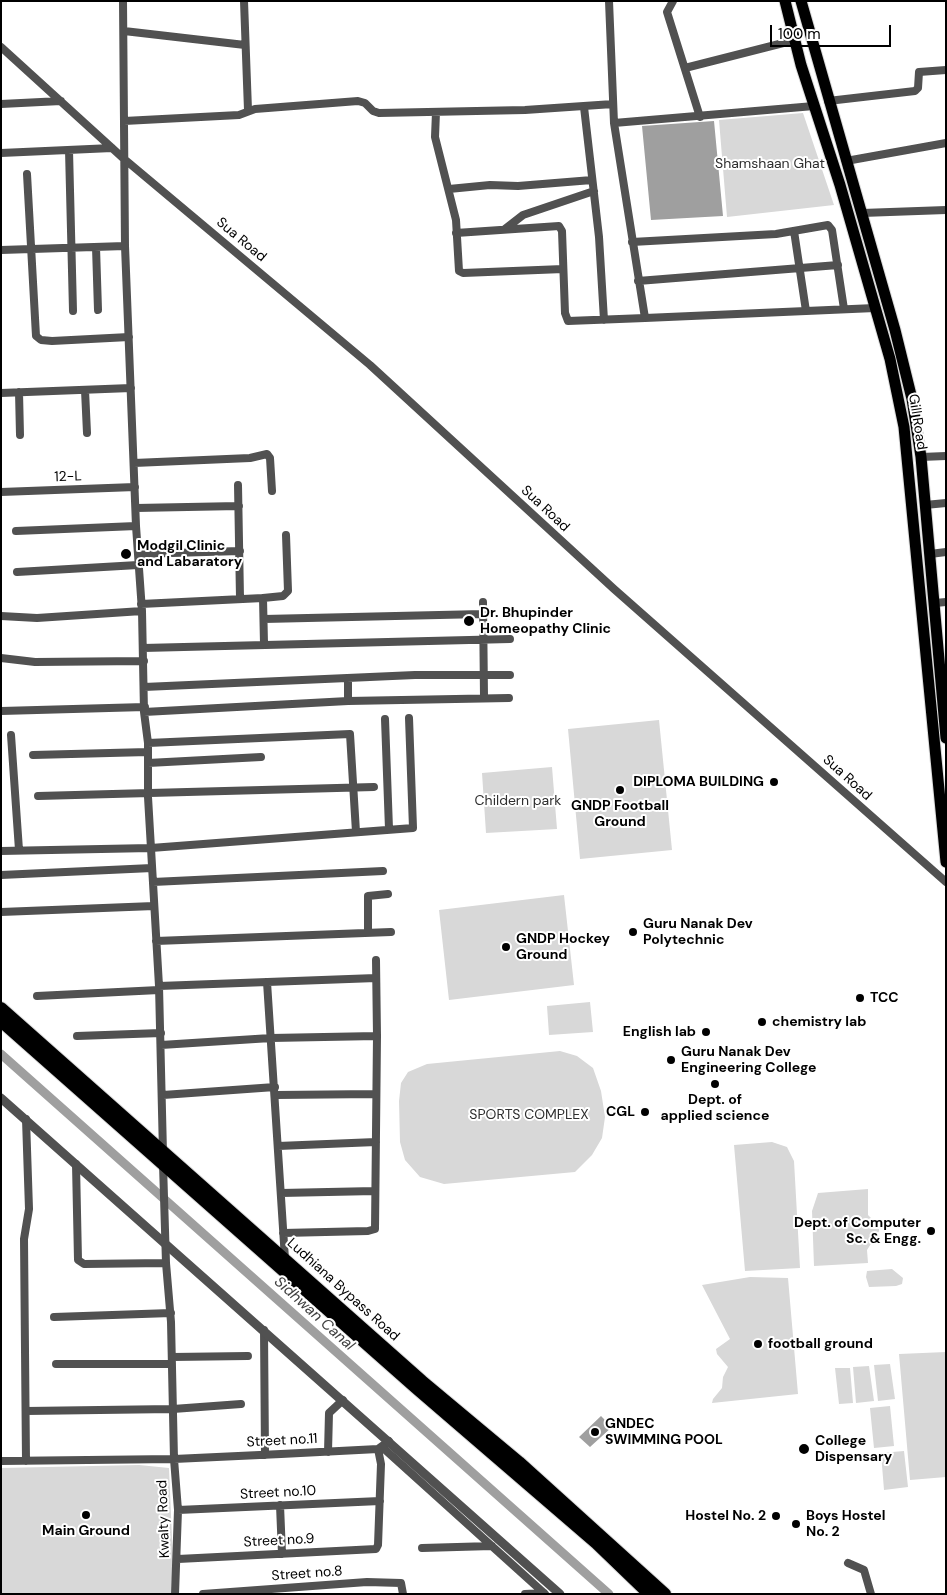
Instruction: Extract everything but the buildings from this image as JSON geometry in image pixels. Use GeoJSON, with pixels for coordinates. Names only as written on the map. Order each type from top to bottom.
{"type":"FeatureCollection","features":[{"type":"Feature","properties":{"kind":"highway","name":"Ludhiana Bypass Road"},"geometry":{"type":"LineString","coordinates":[[1,1008],[163,1164],[285,1259],[422,1381],[519,1462],[665,1594]]}},
{"type":"Feature","properties":{"kind":"highway","name":"Ludhiana Bypass Road"},"geometry":{"type":"LineString","coordinates":[[1,1021],[582,1530],[649,1594]]}},
{"type":"Feature","properties":{"kind":"main road","name":"Gill Road"},"geometry":{"type":"LineString","coordinates":[[785,1],[814,106],[840,185],[876,308],[890,359],[905,436],[946,862]]}},
{"type":"Feature","properties":{"kind":"main road","name":"Gill Road"},"geometry":{"type":"LineString","coordinates":[[801,1],[828,101],[895,330],[912,399],[921,457],[930,554],[940,602],[946,736]]}},
{"type":"Feature","properties":{"kind":"street","name":"Kwalty Road"},"geometry":{"type":"LineString","coordinates":[[123,1],[125,246],[136,526],[142,608],[144,709],[148,743],[148,794],[162,1045],[166,1264],[171,1314],[174,1458],[178,1510],[178,1559],[175,1594]]}},
{"type":"Feature","properties":{"kind":"street"},"geometry":{"type":"LineString","coordinates":[[244,1],[248,110]]}},
{"type":"Feature","properties":{"kind":"street"},"geometry":{"type":"LineString","coordinates":[[609,1],[614,123],[645,318]]}},
{"type":"Feature","properties":{"kind":"street"},"geometry":{"type":"LineString","coordinates":[[673,1],[667,9],[700,117]]}},
{"type":"Feature","properties":{"kind":"street"},"geometry":{"type":"LineString","coordinates":[[124,31],[245,45]]}},
{"type":"Feature","properties":{"kind":"street"},"geometry":{"type":"LineString","coordinates":[[685,68],[795,40]]}},
{"type":"Feature","properties":{"kind":"street","name":"Sua Road"},"geometry":{"type":"LineString","coordinates":[[1,47],[123,158],[370,365],[614,589],[946,882]]}},
{"type":"Feature","properties":{"kind":"street"},"geometry":{"type":"LineString","coordinates":[[828,101],[915,91],[918,88],[919,72],[946,70]]}},
{"type":"Feature","properties":{"kind":"street"},"geometry":{"type":"LineString","coordinates":[[1,104],[61,101]]}},
{"type":"Feature","properties":{"kind":"street"},"geometry":{"type":"LineString","coordinates":[[124,121],[239,115],[248,110],[358,101],[365,103],[369,110],[379,113],[584,107],[613,104]]}},
{"type":"Feature","properties":{"kind":"street"},"geometry":{"type":"LineString","coordinates":[[614,123],[814,106]]}},
{"type":"Feature","properties":{"kind":"street"},"geometry":{"type":"LineString","coordinates":[[584,107],[594,191],[604,320]]}},
{"type":"Feature","properties":{"kind":"street"},"geometry":{"type":"LineString","coordinates":[[436,112],[435,137],[449,189],[460,271],[462,273],[563,269]]}},
{"type":"Feature","properties":{"kind":"street"},"geometry":{"type":"LineString","coordinates":[[846,161],[946,144]]}},
{"type":"Feature","properties":{"kind":"street"},"geometry":{"type":"LineString","coordinates":[[1,153],[112,148]]}},
{"type":"Feature","properties":{"kind":"street"},"geometry":{"type":"LineString","coordinates":[[69,150],[69,248],[73,311]]}},
{"type":"Feature","properties":{"kind":"street"},"geometry":{"type":"LineString","coordinates":[[27,174],[36,336],[41,340],[52,341],[129,337]]}},
{"type":"Feature","properties":{"kind":"street"},"geometry":{"type":"LineString","coordinates":[[449,189],[490,184],[518,186],[592,180]]}},
{"type":"Feature","properties":{"kind":"street"},"geometry":{"type":"LineString","coordinates":[[506,230],[523,215],[594,191]]}},
{"type":"Feature","properties":{"kind":"street"},"geometry":{"type":"LineString","coordinates":[[862,213],[946,210]]}},
{"type":"Feature","properties":{"kind":"street"},"geometry":{"type":"LineString","coordinates":[[632,242],[766,235],[828,225],[832,230],[844,309]]}},
{"type":"Feature","properties":{"kind":"street"},"geometry":{"type":"LineString","coordinates":[[456,234],[560,226],[562,231],[565,313],[568,321],[876,308]]}},
{"type":"Feature","properties":{"kind":"street"},"geometry":{"type":"LineString","coordinates":[[794,231],[806,311]]}},
{"type":"Feature","properties":{"kind":"street"},"geometry":{"type":"LineString","coordinates":[[1,250],[125,246]]}},
{"type":"Feature","properties":{"kind":"street"},"geometry":{"type":"LineString","coordinates":[[96,247],[98,310]]}},
{"type":"Feature","properties":{"kind":"street"},"geometry":{"type":"LineString","coordinates":[[638,281],[838,265]]}},
{"type":"Feature","properties":{"kind":"street"},"geometry":{"type":"LineString","coordinates":[[1,392],[131,388]]}},
{"type":"Feature","properties":{"kind":"street"},"geometry":{"type":"LineString","coordinates":[[85,390],[87,433]]}},
{"type":"Feature","properties":{"kind":"street"},"geometry":{"type":"LineString","coordinates":[[19,392],[20,435]]}},
{"type":"Feature","properties":{"kind":"street"},"geometry":{"type":"LineString","coordinates":[[134,463],[250,458],[267,454],[270,458],[272,491]]}},
{"type":"Feature","properties":{"kind":"street"},"geometry":{"type":"LineString","coordinates":[[921,457],[946,456]]}},
{"type":"Feature","properties":{"kind":"street"},"geometry":{"type":"LineString","coordinates":[[238,485],[240,598]]}},
{"type":"Feature","properties":{"kind":"street","name":"12-L"},"geometry":{"type":"LineString","coordinates":[[1,492],[135,487]]}},
{"type":"Feature","properties":{"kind":"street"},"geometry":{"type":"LineString","coordinates":[[925,505],[946,503]]}},
{"type":"Feature","properties":{"kind":"street"},"geometry":{"type":"LineString","coordinates":[[136,508],[239,506]]}},
{"type":"Feature","properties":{"kind":"street"},"geometry":{"type":"LineString","coordinates":[[16,531],[136,526]]}},
{"type":"Feature","properties":{"kind":"street"},"geometry":{"type":"LineString","coordinates":[[1,616],[31,618],[240,598],[264,598],[286,594],[286,535]]}},
{"type":"Feature","properties":{"kind":"street"},"geometry":{"type":"LineString","coordinates":[[138,554],[240,551]]}},
{"type":"Feature","properties":{"kind":"street"},"geometry":{"type":"LineString","coordinates":[[930,554],[946,552]]}},
{"type":"Feature","properties":{"kind":"street"},"geometry":{"type":"LineString","coordinates":[[17,572],[138,566]]}},
{"type":"Feature","properties":{"kind":"street"},"geometry":{"type":"LineString","coordinates":[[264,598],[264,644]]}},
{"type":"Feature","properties":{"kind":"street"},"geometry":{"type":"LineString","coordinates":[[483,602],[484,697]]}},
{"type":"Feature","properties":{"kind":"street"},"geometry":{"type":"LineString","coordinates":[[264,619],[483,614]]}},
{"type":"Feature","properties":{"kind":"street"},"geometry":{"type":"LineString","coordinates":[[143,648],[510,639]]}},
{"type":"Feature","properties":{"kind":"street"},"geometry":{"type":"LineString","coordinates":[[1,658],[35,662],[144,661]]}},
{"type":"Feature","properties":{"kind":"street"},"geometry":{"type":"LineString","coordinates":[[144,687],[348,678],[510,675]]}},
{"type":"Feature","properties":{"kind":"street"},"geometry":{"type":"LineString","coordinates":[[348,678],[348,701]]}},
{"type":"Feature","properties":{"kind":"street"},"geometry":{"type":"LineString","coordinates":[[1,711],[144,709],[348,701],[509,698]]}},
{"type":"Feature","properties":{"kind":"street"},"geometry":{"type":"LineString","coordinates":[[1,851],[151,848],[414,828],[409,718]]}},
{"type":"Feature","properties":{"kind":"street"},"geometry":{"type":"LineString","coordinates":[[385,720],[389,830]]}},
{"type":"Feature","properties":{"kind":"street"},"geometry":{"type":"LineString","coordinates":[[148,743],[350,734],[356,832]]}},
{"type":"Feature","properties":{"kind":"street"},"geometry":{"type":"LineString","coordinates":[[11,735],[19,850]]}},
{"type":"Feature","properties":{"kind":"street"},"geometry":{"type":"LineString","coordinates":[[33,755],[148,752]]}},
{"type":"Feature","properties":{"kind":"street"},"geometry":{"type":"LineString","coordinates":[[148,763],[261,757]]}},
{"type":"Feature","properties":{"kind":"street"},"geometry":{"type":"LineString","coordinates":[[38,796],[374,787]]}},
{"type":"Feature","properties":{"kind":"street"},"geometry":{"type":"LineString","coordinates":[[1,875],[152,868]]}},
{"type":"Feature","properties":{"kind":"street"},"geometry":{"type":"LineString","coordinates":[[153,882],[383,871]]}},
{"type":"Feature","properties":{"kind":"street"},"geometry":{"type":"LineString","coordinates":[[368,933],[368,896],[388,894]]}},
{"type":"Feature","properties":{"kind":"street"},"geometry":{"type":"LineString","coordinates":[[1,912],[154,906]]}},
{"type":"Feature","properties":{"kind":"street"},"geometry":{"type":"LineString","coordinates":[[156,942],[391,932]]}},
{"type":"Feature","properties":{"kind":"street"},"geometry":{"type":"LineString","coordinates":[[283,1233],[372,1231],[375,1225],[376,960]]}},
{"type":"Feature","properties":{"kind":"street"},"geometry":{"type":"LineString","coordinates":[[37,996],[267,982],[376,978]]}},
{"type":"Feature","properties":{"kind":"street"},"geometry":{"type":"LineString","coordinates":[[267,982],[285,1259]]}},
{"type":"Feature","properties":{"kind":"street"},"geometry":{"type":"LineString","coordinates":[[78,1036],[161,1033]]}},
{"type":"Feature","properties":{"kind":"street"},"geometry":{"type":"LineString","coordinates":[[162,1045],[271,1038],[377,1036]]}},
{"type":"Feature","properties":{"kind":"street"},"geometry":{"type":"LineString","coordinates":[[163,1095],[275,1091],[376,1094]]}},
{"type":"Feature","properties":{"kind":"street"},"geometry":{"type":"LineString","coordinates":[[1,1098],[166,1240],[343,1400],[383,1445],[544,1593]]}},
{"type":"Feature","properties":{"kind":"street"},"geometry":{"type":"LineString","coordinates":[[26,1120],[29,1209],[24,1239],[26,1461]]}},
{"type":"Feature","properties":{"kind":"street"},"geometry":{"type":"LineString","coordinates":[[278,1146],[376,1142]]}},
{"type":"Feature","properties":{"kind":"street"},"geometry":{"type":"LineString","coordinates":[[76,1164],[78,1260],[84,1264],[166,1264]]}},
{"type":"Feature","properties":{"kind":"street"},"geometry":{"type":"LineString","coordinates":[[281,1193],[375,1191]]}},
{"type":"Feature","properties":{"kind":"street"},"geometry":{"type":"LineString","coordinates":[[54,1317],[171,1314]]}},
{"type":"Feature","properties":{"kind":"street"},"geometry":{"type":"LineString","coordinates":[[264,1330],[265,1455]]}},
{"type":"Feature","properties":{"kind":"street"},"geometry":{"type":"LineString","coordinates":[[56,1364],[248,1356]]}},
{"type":"Feature","properties":{"kind":"street"},"geometry":{"type":"LineString","coordinates":[[328,1452],[329,1413],[343,1400]]}},
{"type":"Feature","properties":{"kind":"street"},"geometry":{"type":"LineString","coordinates":[[26,1411],[173,1409],[241,1404]]}},
{"type":"Feature","properties":{"kind":"street"},"geometry":{"type":"LineString","coordinates":[[380,1501],[383,1445]]}},
{"type":"Feature","properties":{"kind":"street"},"geometry":{"type":"LineString","coordinates":[[383,1445],[560,1594]]}},
{"type":"Feature","properties":{"kind":"street","name":"Street no.11"},"geometry":{"type":"LineString","coordinates":[[1,1461],[265,1455],[328,1452],[383,1445]]}},
{"type":"Feature","properties":{"kind":"street","name":"Street no.10"},"geometry":{"type":"LineString","coordinates":[[178,1510],[380,1501]]}},
{"type":"Feature","properties":{"kind":"street","name":"Street no.9"},"geometry":{"type":"LineString","coordinates":[[178,1559],[373,1550],[378,1545],[380,1501]]}},
{"type":"Feature","properties":{"kind":"street"},"geometry":{"type":"LineString","coordinates":[[280,1506],[282,1554]]}},
{"type":"Feature","properties":{"kind":"street"},"geometry":{"type":"LineString","coordinates":[[422,1548],[492,1546]]}},
{"type":"Feature","properties":{"kind":"street"},"geometry":{"type":"LineString","coordinates":[[848,1563],[864,1570],[872,1594]]}},
{"type":"Feature","properties":{"kind":"street","name":"Street no.8"},"geometry":{"type":"LineString","coordinates":[[203,1594],[367,1582],[401,1583],[403,1594]]}},
{"type":"Feature","properties":{"kind":"street"},"geometry":{"type":"LineString","coordinates":[[525,1594],[544,1593]]}},
{"type":"Feature","properties":{"kind":"green space","name":"Shamshaan Ghat"},"geometry":{"type":"Polygon","coordinates":[[[803,113],[834,205],[727,217],[719,120],[803,113]]]}},
{"type":"Feature","properties":{"kind":"green space","name":"GNDP Football Ground"},"geometry":{"type":"Polygon","coordinates":[[[659,720],[672,850],[580,859],[568,729],[659,720]]]}},
{"type":"Feature","properties":{"kind":"green space","name":"Childern park"},"geometry":{"type":"Polygon","coordinates":[[[552,767],[557,829],[486,833],[482,773],[552,767]]]}},
{"type":"Feature","properties":{"kind":"green space","name":"GNDP Hockey Ground"},"geometry":{"type":"Polygon","coordinates":[[[564,895],[574,985],[449,1000],[439,910],[564,895]]]}},
{"type":"Feature","properties":{"kind":"green space"},"geometry":{"type":"Polygon","coordinates":[[[590,1002],[593,1032],[549,1035],[547,1006],[590,1002]]]}},
{"type":"Feature","properties":{"kind":"green space","name":"SPORTS COMPLEX"},"geometry":{"type":"Polygon","coordinates":[[[560,1051],[577,1056],[593,1068],[601,1091],[605,1117],[602,1138],[592,1155],[575,1172],[444,1184],[420,1177],[405,1160],[400,1142],[399,1101],[401,1083],[408,1072],[427,1064],[560,1051]]]}},
{"type":"Feature","properties":{"kind":"green space"},"geometry":{"type":"Polygon","coordinates":[[[772,1142],[787,1147],[794,1161],[800,1268],[745,1271],[734,1145],[772,1142]]]}},
{"type":"Feature","properties":{"kind":"green space"},"geometry":{"type":"Polygon","coordinates":[[[868,1189],[868,1215],[879,1226],[879,1231],[867,1250],[868,1263],[814,1266],[812,1211],[818,1193],[868,1189]]]}},
{"type":"Feature","properties":{"kind":"green space"},"geometry":{"type":"Polygon","coordinates":[[[892,1269],[903,1278],[902,1284],[869,1287],[866,1277],[867,1271],[892,1269]]]}},
{"type":"Feature","properties":{"kind":"green space","name":"football ground"},"geometry":{"type":"Polygon","coordinates":[[[750,1277],[788,1278],[798,1394],[712,1403],[722,1388],[723,1377],[728,1367],[717,1354],[716,1349],[730,1339],[702,1285],[750,1277]]]}},
{"type":"Feature","properties":{"kind":"green space"},"geometry":{"type":"Polygon","coordinates":[[[946,1352],[946,1477],[910,1480],[899,1354],[946,1352]]]}},
{"type":"Feature","properties":{"kind":"green space"},"geometry":{"type":"Polygon","coordinates":[[[890,1364],[895,1399],[878,1401],[874,1365],[890,1364]]]}},
{"type":"Feature","properties":{"kind":"green space"},"geometry":{"type":"Polygon","coordinates":[[[869,1366],[874,1401],[856,1403],[853,1367],[869,1366]]]}},
{"type":"Feature","properties":{"kind":"green space"},"geometry":{"type":"Polygon","coordinates":[[[835,1368],[850,1368],[853,1403],[839,1404],[835,1368]]]}},
{"type":"Feature","properties":{"kind":"green space"},"geometry":{"type":"Polygon","coordinates":[[[890,1406],[894,1446],[874,1448],[870,1408],[890,1406]]]}},
{"type":"Feature","properties":{"kind":"green space"},"geometry":{"type":"Polygon","coordinates":[[[904,1451],[908,1487],[884,1490],[881,1453],[904,1451]]]}},
{"type":"Feature","properties":{"kind":"green space","name":"Main Ground"},"geometry":{"type":"Polygon","coordinates":[[[139,1465],[169,1468],[173,1562],[171,1594],[1,1594],[1,1468],[139,1465]]]}},
{"type":"Feature","properties":{"kind":"shaded area"},"geometry":{"type":"Polygon","coordinates":[[[714,121],[723,216],[651,220],[642,126],[714,121]]]}},
{"type":"Feature","properties":{"kind":"shaded area","name":"GNDEC SWIMMING POOL"},"geometry":{"type":"Polygon","coordinates":[[[601,1416],[612,1427],[590,1447],[579,1437],[601,1416]]]}},
{"type":"Feature","properties":{"kind":"waterway","name":"Sidhwan Canal"},"geometry":{"type":"LineString","coordinates":[[1,1054],[609,1594]]}},
{"type":"Feature","properties":{"kind":"place","name":"Modgil Clinic and Labaratory"},"geometry":{"type":"Point","coordinates":[126,554]}},
{"type":"Feature","properties":{"kind":"place","name":"Dr. Bhupinder Homeopathy Clinic"},"geometry":{"type":"Point","coordinates":[469,621]}},
{"type":"Feature","properties":{"kind":"place","name":"DIPLOMA BUILDING"},"geometry":{"type":"Point","coordinates":[774,782]}},
{"type":"Feature","properties":{"kind":"place","name":"GNDP Football Ground"},"geometry":{"type":"Point","coordinates":[620,790]}},
{"type":"Feature","properties":{"kind":"place","name":"Guru Nanak Dev Polytechnic"},"geometry":{"type":"Point","coordinates":[633,932]}},
{"type":"Feature","properties":{"kind":"place","name":"GNDP Hockey Ground"},"geometry":{"type":"Point","coordinates":[506,947]}},
{"type":"Feature","properties":{"kind":"place","name":"TCC"},"geometry":{"type":"Point","coordinates":[860,998]}},
{"type":"Feature","properties":{"kind":"place","name":"chemistry lab"},"geometry":{"type":"Point","coordinates":[762,1022]}},
{"type":"Feature","properties":{"kind":"place","name":"English lab"},"geometry":{"type":"Point","coordinates":[706,1032]}},
{"type":"Feature","properties":{"kind":"place","name":"Guru Nanak Dev Engineering College"},"geometry":{"type":"Point","coordinates":[671,1060]}},
{"type":"Feature","properties":{"kind":"place","name":"Dept. of applied science"},"geometry":{"type":"Point","coordinates":[715,1084]}},
{"type":"Feature","properties":{"kind":"place","name":"CGL"},"geometry":{"type":"Point","coordinates":[645,1112]}},
{"type":"Feature","properties":{"kind":"place","name":"Dept. of Computer Sc. & Engg."},"geometry":{"type":"Point","coordinates":[931,1231]}},
{"type":"Feature","properties":{"kind":"place","name":"football ground"},"geometry":{"type":"Point","coordinates":[758,1344]}},
{"type":"Feature","properties":{"kind":"place","name":"GNDEC SWIMMING POOL"},"geometry":{"type":"Point","coordinates":[595,1432]}},
{"type":"Feature","properties":{"kind":"place","name":"College Dispensary"},"geometry":{"type":"Point","coordinates":[804,1449]}},
{"type":"Feature","properties":{"kind":"place","name":"Main Ground"},"geometry":{"type":"Point","coordinates":[86,1515]}},
{"type":"Feature","properties":{"kind":"place","name":"Hostel No. 2"},"geometry":{"type":"Point","coordinates":[776,1516]}},
{"type":"Feature","properties":{"kind":"place","name":"Boys Hostel No. 2"},"geometry":{"type":"Point","coordinates":[796,1524]}}]}
